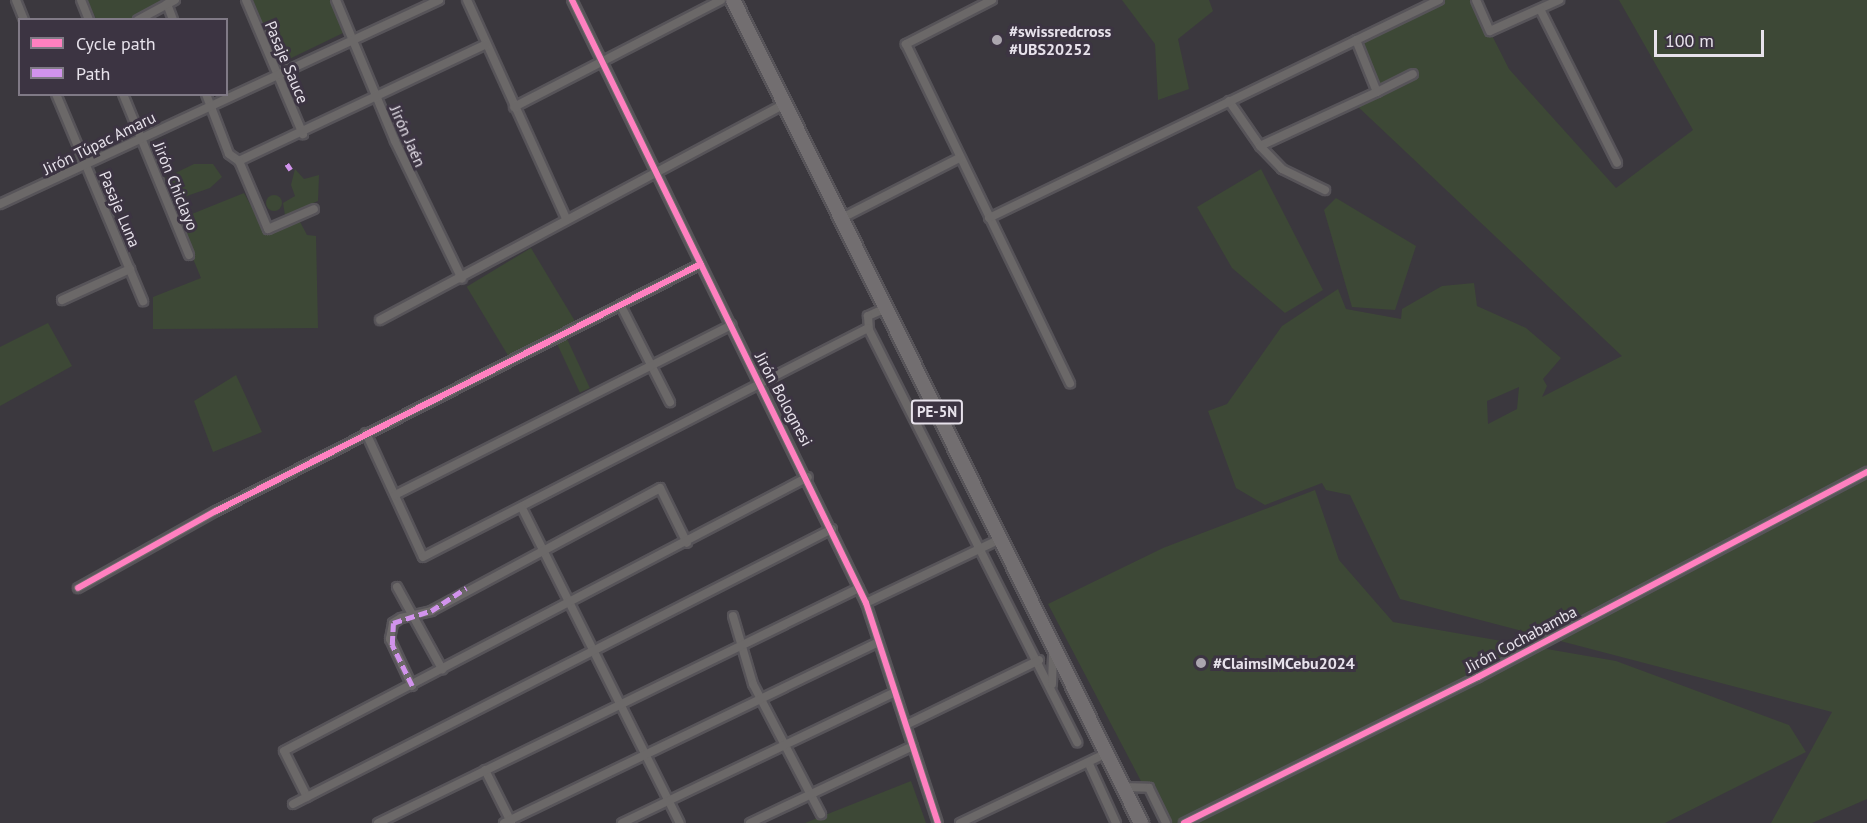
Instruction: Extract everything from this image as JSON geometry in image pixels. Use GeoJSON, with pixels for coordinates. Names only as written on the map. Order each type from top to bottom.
{"type":"FeatureCollection","features":[{"type":"Feature","properties":{"kind":"highway","name":"PE-5N"},"geometry":{"type":"LineString","coordinates":[[733,0],[1053,650],[1141,823]]}},
{"type":"Feature","properties":{"kind":"street"},"geometry":{"type":"LineString","coordinates":[[16,0],[23,18]]}},
{"type":"Feature","properties":{"kind":"street"},"geometry":{"type":"LineString","coordinates":[[81,0],[88,18]]}},
{"type":"Feature","properties":{"kind":"street"},"geometry":{"type":"LineString","coordinates":[[142,18],[175,0]]}},
{"type":"Feature","properties":{"kind":"street","name":"Pasaje Sauce"},"geometry":{"type":"LineString","coordinates":[[246,0],[303,134]]}},
{"type":"Feature","properties":{"kind":"street","name":"Jirón Jaén"},"geometry":{"type":"LineString","coordinates":[[336,0],[376,98],[462,279]]}},
{"type":"Feature","properties":{"kind":"street","name":"Jirón Túpac Amaru"},"geometry":{"type":"LineString","coordinates":[[228,95],[438,0]]}},
{"type":"Feature","properties":{"kind":"street"},"geometry":{"type":"LineString","coordinates":[[467,0],[566,218]]}},
{"type":"Feature","properties":{"kind":"street","name":"Jirón Bolognesi"},"geometry":{"type":"LineString","coordinates":[[572,0],[761,387],[808,477],[866,603],[893,693],[906,725],[938,823]]}},
{"type":"Feature","properties":{"kind":"street"},"geometry":{"type":"LineString","coordinates":[[514,107],[601,59],[721,0]]}},
{"type":"Feature","properties":{"kind":"street"},"geometry":{"type":"LineString","coordinates":[[992,0],[906,44],[1070,384]]}},
{"type":"Feature","properties":{"kind":"street"},"geometry":{"type":"LineString","coordinates":[[989,218],[1439,0]]}},
{"type":"Feature","properties":{"kind":"street"},"geometry":{"type":"LineString","coordinates":[[1476,0],[1490,31],[1559,0]]}},
{"type":"Feature","properties":{"kind":"street"},"geometry":{"type":"LineString","coordinates":[[167,4],[172,18]]}},
{"type":"Feature","properties":{"kind":"street"},"geometry":{"type":"LineString","coordinates":[[1540,9],[1617,163]]}},
{"type":"Feature","properties":{"kind":"street"},"geometry":{"type":"LineString","coordinates":[[1356,40],[1377,92]]}},
{"type":"Feature","properties":{"kind":"street"},"geometry":{"type":"LineString","coordinates":[[239,161],[303,134],[486,44]]}},
{"type":"Feature","properties":{"kind":"street"},"geometry":{"type":"LineString","coordinates":[[1260,146],[1413,74]]}},
{"type":"Feature","properties":{"kind":"street","name":"Pasaje Luna"},"geometry":{"type":"LineString","coordinates":[[57,96],[143,301]]}},
{"type":"Feature","properties":{"kind":"street","name":"Jirón Chiclayo"},"geometry":{"type":"LineString","coordinates":[[124,96],[189,255]]}},
{"type":"Feature","properties":{"kind":"street"},"geometry":{"type":"LineString","coordinates":[[207,96],[229,154],[239,161],[268,229],[314,210]]}},
{"type":"Feature","properties":{"kind":"street","name":"Jirón Túpac Amaru"},"geometry":{"type":"LineString","coordinates":[[0,204],[87,165],[141,136],[227,96]]}},
{"type":"Feature","properties":{"kind":"street"},"geometry":{"type":"LineString","coordinates":[[1229,102],[1260,146],[1282,169],[1325,190]]}},
{"type":"Feature","properties":{"kind":"street"},"geometry":{"type":"LineString","coordinates":[[380,320],[462,279],[566,218],[784,104]]}},
{"type":"Feature","properties":{"kind":"street"},"geometry":{"type":"LineString","coordinates":[[840,219],[959,158]]}},
{"type":"Feature","properties":{"kind":"street"},"geometry":{"type":"LineString","coordinates":[[78,588],[366,433],[701,264]]}},
{"type":"Feature","properties":{"kind":"street"},"geometry":{"type":"LineString","coordinates":[[62,300],[130,269]]}},
{"type":"Feature","properties":{"kind":"street"},"geometry":{"type":"LineString","coordinates":[[621,306],[670,402]]}},
{"type":"Feature","properties":{"kind":"street"},"geometry":{"type":"LineString","coordinates":[[886,308],[868,316],[868,328],[980,550],[1030,656],[1039,660],[1077,742]]}},
{"type":"Feature","properties":{"kind":"street"},"geometry":{"type":"LineString","coordinates":[[395,495],[649,363],[731,325]]}},
{"type":"Feature","properties":{"kind":"street"},"geometry":{"type":"LineString","coordinates":[[366,433],[423,557],[761,387],[868,328]]}},
{"type":"Feature","properties":{"kind":"street","name":"Jirón Cochabamba"},"geometry":{"type":"LineString","coordinates":[[1184,823],[1478,677],[1867,472]]}},
{"type":"Feature","properties":{"kind":"street"},"geometry":{"type":"LineString","coordinates":[[307,797],[284,751],[572,604],[808,477]]}},
{"type":"Feature","properties":{"kind":"street"},"geometry":{"type":"LineString","coordinates":[[412,686],[390,631],[393,623],[412,615],[431,611],[660,488],[687,543]]}},
{"type":"Feature","properties":{"kind":"street"},"geometry":{"type":"LineString","coordinates":[[522,508],[648,755],[680,823]]}},
{"type":"Feature","properties":{"kind":"street"},"geometry":{"type":"LineString","coordinates":[[293,804],[832,529]]}},
{"type":"Feature","properties":{"kind":"street"},"geometry":{"type":"LineString","coordinates":[[866,603],[1000,539]]}},
{"type":"Feature","properties":{"kind":"street"},"geometry":{"type":"LineString","coordinates":[[397,587],[442,669]]}},
{"type":"Feature","properties":{"kind":"street"},"geometry":{"type":"LineString","coordinates":[[378,823],[859,588]]}},
{"type":"Feature","properties":{"kind":"street"},"geometry":{"type":"LineString","coordinates":[[733,616],[740,648],[761,700],[821,814]]}},
{"type":"Feature","properties":{"kind":"street"},"geometry":{"type":"LineString","coordinates":[[485,770],[509,822],[878,643]]}},
{"type":"Feature","properties":{"kind":"street"},"geometry":{"type":"LineString","coordinates":[[1052,687],[1053,650]]}},
{"type":"Feature","properties":{"kind":"street"},"geometry":{"type":"LineString","coordinates":[[906,725],[1039,660]]}},
{"type":"Feature","properties":{"kind":"street"},"geometry":{"type":"LineString","coordinates":[[622,823],[893,693]]}},
{"type":"Feature","properties":{"kind":"street"},"geometry":{"type":"LineString","coordinates":[[750,823],[913,746]]}},
{"type":"Feature","properties":{"kind":"street"},"geometry":{"type":"LineString","coordinates":[[960,823],[1089,764],[1107,753]]}},
{"type":"Feature","properties":{"kind":"street"},"geometry":{"type":"LineString","coordinates":[[1089,764],[1116,823]]}},
{"type":"Feature","properties":{"kind":"street"},"geometry":{"type":"LineString","coordinates":[[1124,787],[1149,788],[1166,823]]}},
{"type":"Feature","properties":{"kind":"green space"},"geometry":{"type":"Polygon","coordinates":[[[87,0],[165,0],[133,18],[96,18],[87,0]]]}},
{"type":"Feature","properties":{"kind":"green space"},"geometry":{"type":"Polygon","coordinates":[[[253,0],[330,0],[343,33],[279,64],[253,0]]]}},
{"type":"Feature","properties":{"kind":"green space"},"geometry":{"type":"Polygon","coordinates":[[[1122,0],[1209,0],[1213,11],[1178,39],[1189,89],[1158,100],[1155,44],[1122,0]]]}},
{"type":"Feature","properties":{"kind":"green space"},"geometry":{"type":"Polygon","coordinates":[[[1440,0],[1474,0],[1509,69],[1616,188],[1693,130],[1619,0],[1867,0],[1867,799],[1812,823],[1771,823],[1832,712],[1400,599],[1350,495],[1326,490],[1322,483],[1265,505],[1236,488],[1208,411],[1227,404],[1282,326],[1338,289],[1346,309],[1401,319],[1402,309],[1442,286],[1474,283],[1477,306],[1526,328],[1561,358],[1543,379],[1547,386],[1542,397],[1622,356],[1354,103],[1376,92],[1357,42],[1440,0]],[[1519,387],[1487,401],[1488,424],[1517,409],[1519,387]]]}},
{"type":"Feature","properties":{"kind":"green space"},"geometry":{"type":"Polygon","coordinates":[[[194,164],[213,164],[222,177],[210,188],[175,200],[165,178],[194,164]]]}},
{"type":"Feature","properties":{"kind":"green space"},"geometry":{"type":"Polygon","coordinates":[[[295,169],[304,179],[319,175],[318,201],[285,215],[283,203],[295,196],[291,185],[295,169]]]}},
{"type":"Feature","properties":{"kind":"green space"},"geometry":{"type":"Polygon","coordinates":[[[1261,169],[1323,290],[1285,313],[1232,268],[1197,207],[1261,169]]]}},
{"type":"Feature","properties":{"kind":"green space"},"geometry":{"type":"Polygon","coordinates":[[[244,193],[266,233],[298,218],[307,235],[316,236],[318,328],[153,329],[153,297],[201,278],[177,220],[244,193]]]}},
{"type":"Feature","properties":{"kind":"green space"},"geometry":{"type":"Polygon","coordinates":[[[274,195],[282,203],[274,211],[266,203],[274,195]]]}},
{"type":"Feature","properties":{"kind":"green space"},"geometry":{"type":"Polygon","coordinates":[[[1336,198],[1416,246],[1395,310],[1352,307],[1324,210],[1336,198]]]}},
{"type":"Feature","properties":{"kind":"green space"},"geometry":{"type":"Polygon","coordinates":[[[531,248],[576,323],[512,361],[467,287],[531,248]]]}},
{"type":"Feature","properties":{"kind":"green space"},"geometry":{"type":"Polygon","coordinates":[[[48,323],[72,366],[0,406],[0,347],[48,323]]]}},
{"type":"Feature","properties":{"kind":"green space"},"geometry":{"type":"Polygon","coordinates":[[[567,339],[590,388],[580,393],[557,344],[567,339]]]}},
{"type":"Feature","properties":{"kind":"green space"},"geometry":{"type":"Polygon","coordinates":[[[236,375],[262,432],[213,452],[194,401],[236,375]]]}},
{"type":"Feature","properties":{"kind":"green space"},"geometry":{"type":"Polygon","coordinates":[[[1315,490],[1339,560],[1393,622],[1616,661],[1789,725],[1806,752],[1665,823],[1163,823],[1048,604],[1163,548],[1315,490]]]}},
{"type":"Feature","properties":{"kind":"green space"},"geometry":{"type":"Polygon","coordinates":[[[911,781],[926,823],[805,823],[911,781]]]}},
{"type":"Feature","properties":{"kind":"marked path"},"geometry":{"type":"LineString","coordinates":[[287,164],[291,170]]}},
{"type":"Feature","properties":{"kind":"marked path"},"geometry":{"type":"LineString","coordinates":[[412,686],[392,645],[393,623],[431,611],[466,588]]}},
{"type":"Feature","properties":{"kind":"cycle path"},"geometry":{"type":"LineString","coordinates":[[572,0],[866,603],[938,823]]}},
{"type":"Feature","properties":{"kind":"cycle path"},"geometry":{"type":"LineString","coordinates":[[78,588],[216,511],[701,264]]}},
{"type":"Feature","properties":{"kind":"cycle path"},"geometry":{"type":"LineString","coordinates":[[1184,823],[1478,677],[1867,472]]}},
{"type":"Feature","properties":{"kind":"place","name":"#swissredcross #UBS20252"},"geometry":{"type":"Point","coordinates":[997,40]}},
{"type":"Feature","properties":{"kind":"place","name":"#ClaimsIMCebu2024"},"geometry":{"type":"Point","coordinates":[1201,663]}}]}
